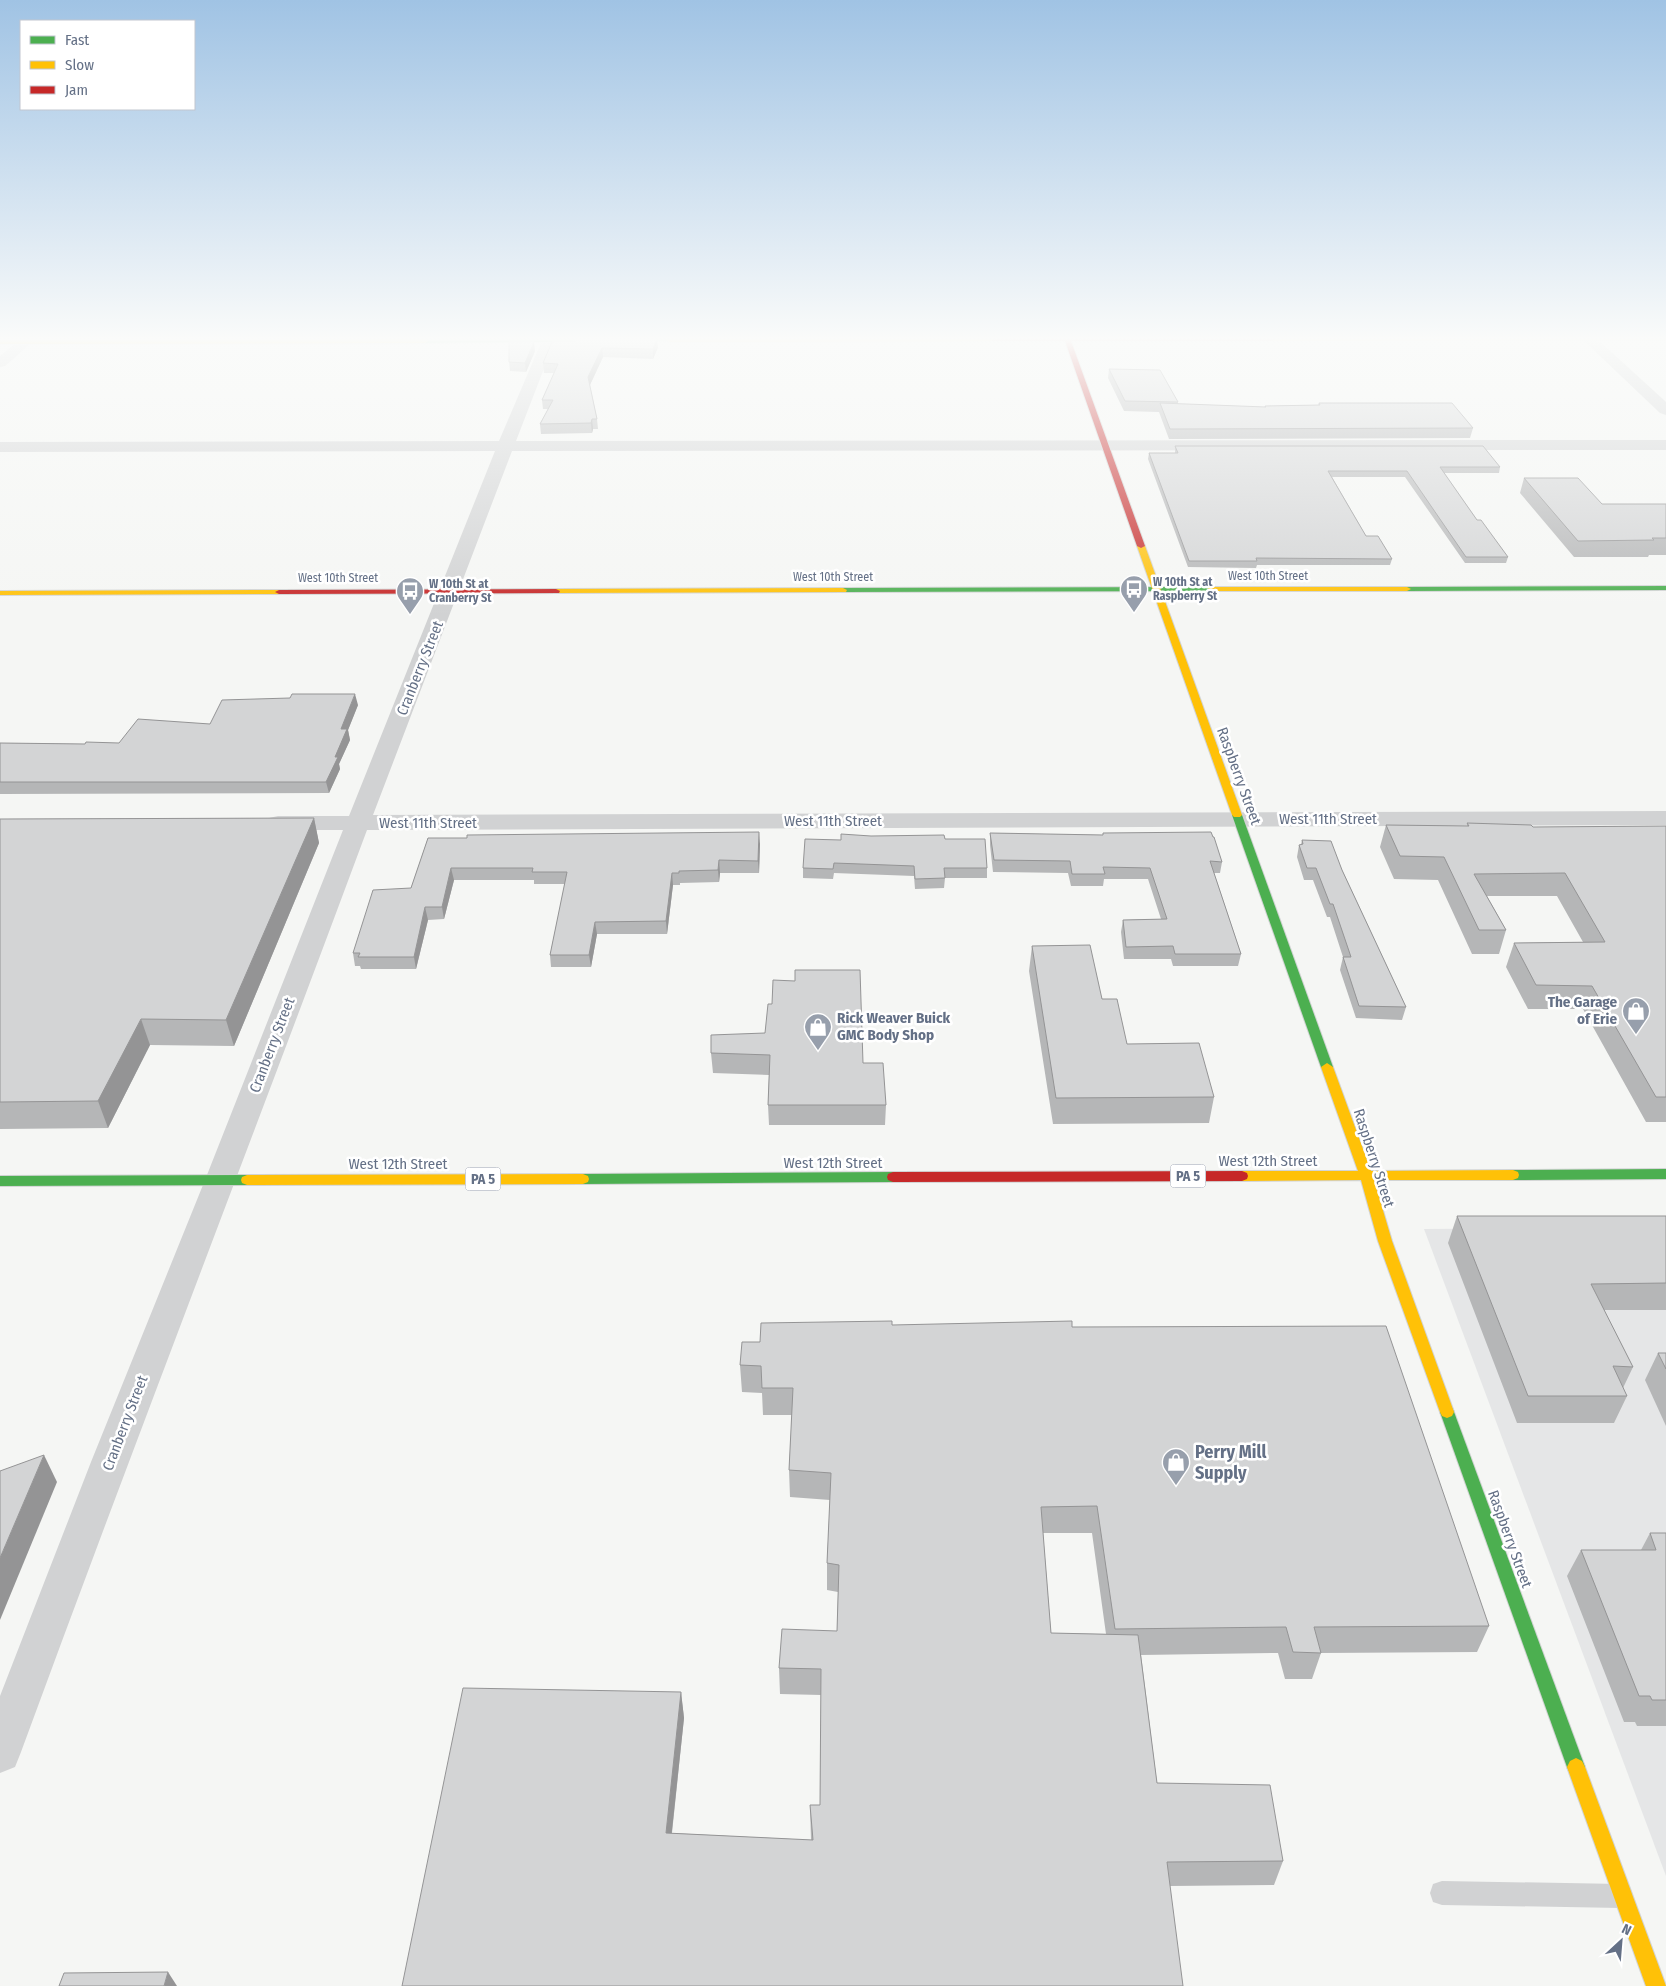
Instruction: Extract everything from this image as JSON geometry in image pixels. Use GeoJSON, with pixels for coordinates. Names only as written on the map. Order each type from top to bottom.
{"type":"FeatureCollection","features":[{"type":"Feature","properties":{"kind":"street","name":"Cranberry Street"},"geometry":{"type":"LineString","coordinates":[[0,1752],[106,1472],[221,1180],[358,823],[446,603],[510,431]]}},
{"type":"Feature","properties":{"kind":"street","name":"Raspberry Street"},"geometry":{"type":"LineString","coordinates":[[1101,431],[1161,605],[1366,1176],[1385,1241],[1656,1986]]}},
{"type":"Feature","properties":{"kind":"street"},"geometry":{"type":"LineString","coordinates":[[0,447],[1666,445]]}},
{"type":"Feature","properties":{"kind":"street"},"geometry":{"type":"LineString","coordinates":[[1612,588],[1624,603]]}},
{"type":"Feature","properties":{"kind":"street","name":"West 10th Street"},"geometry":{"type":"LineString","coordinates":[[0,593],[95,592],[446,603],[805,594],[1157,590],[1666,588]]}},
{"type":"Feature","properties":{"kind":"street"},"geometry":{"type":"LineString","coordinates":[[85,607],[95,592]]}},
{"type":"Feature","properties":{"kind":"street","name":"West 11th Street"},"geometry":{"type":"LineString","coordinates":[[260,823],[1666,818]]}},
{"type":"Feature","properties":{"kind":"street","name":"West 12th Street"},"geometry":{"type":"LineString","coordinates":[[0,1181],[1666,1174]]}},
{"type":"Feature","properties":{"kind":"lane"},"geometry":{"type":"LineString","coordinates":[[1442,1893],[1624,1896]]}},
{"type":"Feature","properties":{"kind":"shaded area"},"geometry":{"type":"Polygon","coordinates":[[[1666,1227],[1666,1876],[1424,1229],[1666,1227]]]}},
{"type":"Feature","properties":{"kind":"building"},"geometry":{"type":"Polygon","coordinates":[[[1175,446],[1483,446],[1500,467],[1440,467],[1477,520],[1481,520],[1508,557],[1466,557],[1407,471],[1328,471],[1366,536],[1378,536],[1392,559],[1256,558],[1257,561],[1189,561],[1149,453],[1178,453],[1175,446]]]}},
{"type":"Feature","properties":{"kind":"building"},"geometry":{"type":"Polygon","coordinates":[[[1524,478],[1578,478],[1602,504],[1666,504],[1666,538],[1652,538],[1654,540],[1578,541],[1524,478]]]}},
{"type":"Feature","properties":{"kind":"building"},"geometry":{"type":"Polygon","coordinates":[[[292,694],[355,694],[341,729],[347,729],[335,757],[338,757],[326,782],[0,782],[0,743],[119,743],[138,719],[210,724],[222,700],[290,698],[292,694]]]}},
{"type":"Feature","properties":{"kind":"building"},"geometry":{"type":"Polygon","coordinates":[[[314,818],[226,1020],[141,1019],[98,1101],[0,1102],[0,819],[314,818]]]}},
{"type":"Feature","properties":{"kind":"building"},"geometry":{"type":"Polygon","coordinates":[[[1467,823],[1531,825],[1533,827],[1666,826],[1666,1097],[1656,1097],[1592,986],[1536,985],[1514,943],[1605,942],[1565,873],[1474,874],[1506,930],[1479,930],[1444,857],[1400,856],[1386,825],[1469,826],[1467,823]]]}},
{"type":"Feature","properties":{"kind":"building"},"geometry":{"type":"Polygon","coordinates":[[[759,832],[758,861],[719,860],[718,870],[679,871],[679,873],[672,873],[666,921],[595,922],[589,955],[550,955],[567,872],[532,872],[533,868],[451,868],[442,907],[425,907],[414,957],[358,957],[360,953],[353,953],[373,890],[411,888],[428,838],[467,838],[467,835],[759,832]]]}},
{"type":"Feature","properties":{"kind":"building"},"geometry":{"type":"Polygon","coordinates":[[[1211,832],[1222,862],[1210,861],[1241,954],[1175,954],[1173,946],[1126,947],[1123,920],[1167,919],[1150,868],[1103,867],[1105,874],[1072,874],[1070,861],[994,860],[990,833],[1103,835],[1103,833],[1211,832]]]}},
{"type":"Feature","properties":{"kind":"building"},"geometry":{"type":"Polygon","coordinates":[[[841,834],[871,836],[944,835],[945,839],[985,839],[987,868],[944,868],[945,878],[915,879],[914,866],[834,863],[833,869],[803,868],[805,839],[841,840],[841,834]]]}},
{"type":"Feature","properties":{"kind":"building"},"geometry":{"type":"Polygon","coordinates":[[[1302,840],[1331,841],[1342,870],[1406,1007],[1359,1006],[1343,957],[1351,957],[1333,904],[1330,904],[1316,868],[1307,868],[1299,845],[1303,844],[1302,840]]]}},
{"type":"Feature","properties":{"kind":"building"},"geometry":{"type":"Polygon","coordinates":[[[1090,945],[1102,999],[1117,999],[1127,1044],[1199,1043],[1214,1097],[1056,1098],[1032,946],[1090,945]]]}},
{"type":"Feature","properties":{"kind":"building"},"geometry":{"type":"Polygon","coordinates":[[[795,970],[860,970],[863,1063],[883,1063],[886,1105],[768,1105],[770,1055],[711,1053],[711,1035],[765,1033],[768,1004],[772,1004],[773,980],[795,981],[795,970]]]}},
{"type":"Feature","properties":{"kind":"building"},"geometry":{"type":"Polygon","coordinates":[[[1457,1216],[1666,1216],[1666,1283],[1591,1284],[1633,1367],[1613,1366],[1627,1396],[1528,1396],[1457,1216]]]}},
{"type":"Feature","properties":{"kind":"building"},"geometry":{"type":"Polygon","coordinates":[[[892,1321],[892,1325],[1072,1321],[1072,1327],[1386,1326],[1489,1626],[1314,1627],[1321,1653],[1293,1652],[1286,1627],[1115,1629],[1097,1506],[1041,1507],[1051,1633],[1138,1635],[1157,1783],[1270,1785],[1283,1861],[1167,1862],[1183,1986],[402,1986],[463,1688],[681,1692],[666,1833],[813,1840],[810,1805],[820,1805],[821,1669],[779,1668],[782,1629],[837,1631],[839,1565],[827,1563],[831,1473],[789,1470],[793,1388],[762,1388],[761,1366],[740,1365],[742,1342],[760,1342],[761,1323],[892,1321]]]}},
{"type":"Feature","properties":{"kind":"building"},"geometry":{"type":"Polygon","coordinates":[[[1658,1353],[1666,1353],[1666,1369],[1658,1353]]]}},
{"type":"Feature","properties":{"kind":"building"},"geometry":{"type":"Polygon","coordinates":[[[44,1455],[0,1558],[0,1471],[44,1455]]]}},
{"type":"Feature","properties":{"kind":"building"},"geometry":{"type":"Polygon","coordinates":[[[1650,1533],[1666,1533],[1666,1700],[1652,1700],[1650,1696],[1639,1696],[1581,1550],[1656,1550],[1650,1533]]]}},
{"type":"Feature","properties":{"kind":"building"},"geometry":{"type":"Polygon","coordinates":[[[168,1972],[164,1986],[59,1986],[64,1973],[168,1972]]]}},
{"type":"Feature","properties":{"kind":"traffic: fast"},"geometry":{"type":"LineString","coordinates":[[1407,589],[1666,588]]}},
{"type":"Feature","properties":{"kind":"traffic: fast"},"geometry":{"type":"LineString","coordinates":[[843,590],[1212,589]]}},
{"type":"Feature","properties":{"kind":"traffic: fast"},"geometry":{"type":"LineString","coordinates":[[1237,815],[1327,1067]]}},
{"type":"Feature","properties":{"kind":"traffic: fast"},"geometry":{"type":"LineString","coordinates":[[1513,1175],[1666,1174]]}},
{"type":"Feature","properties":{"kind":"traffic: fast"},"geometry":{"type":"LineString","coordinates":[[583,1179],[893,1177]]}},
{"type":"Feature","properties":{"kind":"traffic: fast"},"geometry":{"type":"LineString","coordinates":[[0,1181],[247,1180]]}},
{"type":"Feature","properties":{"kind":"traffic: fast"},"geometry":{"type":"LineString","coordinates":[[1447,1412],[1576,1767]]}},
{"type":"Feature","properties":{"kind":"traffic: slow"},"geometry":{"type":"LineString","coordinates":[[1141,546],[1237,815]]}},
{"type":"Feature","properties":{"kind":"traffic: slow"},"geometry":{"type":"LineString","coordinates":[[1212,589],[1407,589]]}},
{"type":"Feature","properties":{"kind":"traffic: slow"},"geometry":{"type":"LineString","coordinates":[[556,591],[843,590]]}},
{"type":"Feature","properties":{"kind":"traffic: slow"},"geometry":{"type":"LineString","coordinates":[[0,593],[279,592]]}},
{"type":"Feature","properties":{"kind":"traffic: slow"},"geometry":{"type":"LineString","coordinates":[[1327,1067],[1366,1176],[1385,1241],[1447,1412]]}},
{"type":"Feature","properties":{"kind":"traffic: slow"},"geometry":{"type":"LineString","coordinates":[[1242,1176],[1513,1175]]}},
{"type":"Feature","properties":{"kind":"traffic: slow"},"geometry":{"type":"LineString","coordinates":[[247,1180],[583,1179]]}},
{"type":"Feature","properties":{"kind":"traffic: slow"},"geometry":{"type":"LineString","coordinates":[[1576,1767],[1656,1986]]}},
{"type":"Feature","properties":{"kind":"traffic: jam"},"geometry":{"type":"LineString","coordinates":[[1100,431],[1141,546]]}},
{"type":"Feature","properties":{"kind":"traffic: jam"},"geometry":{"type":"LineString","coordinates":[[279,592],[556,591]]}},
{"type":"Feature","properties":{"kind":"traffic: jam"},"geometry":{"type":"LineString","coordinates":[[893,1177],[1242,1176]]}},
{"type":"Feature","properties":{"kind":"place","name":"W 10th St at Raspberry St"},"geometry":{"type":"Point","coordinates":[1134,613]}},
{"type":"Feature","properties":{"kind":"place","name":"W 10th St at Cranberry St"},"geometry":{"type":"Point","coordinates":[410,615]}},
{"type":"Feature","properties":{"kind":"place","name":"The Garage of Erie"},"geometry":{"type":"Point","coordinates":[1636,1035]}},
{"type":"Feature","properties":{"kind":"place","name":"Rick Weaver Buick GMC Body Shop"},"geometry":{"type":"Point","coordinates":[818,1051]}},
{"type":"Feature","properties":{"kind":"place","name":"Perry Mill Supply"},"geometry":{"type":"Point","coordinates":[1176,1486]}}]}
